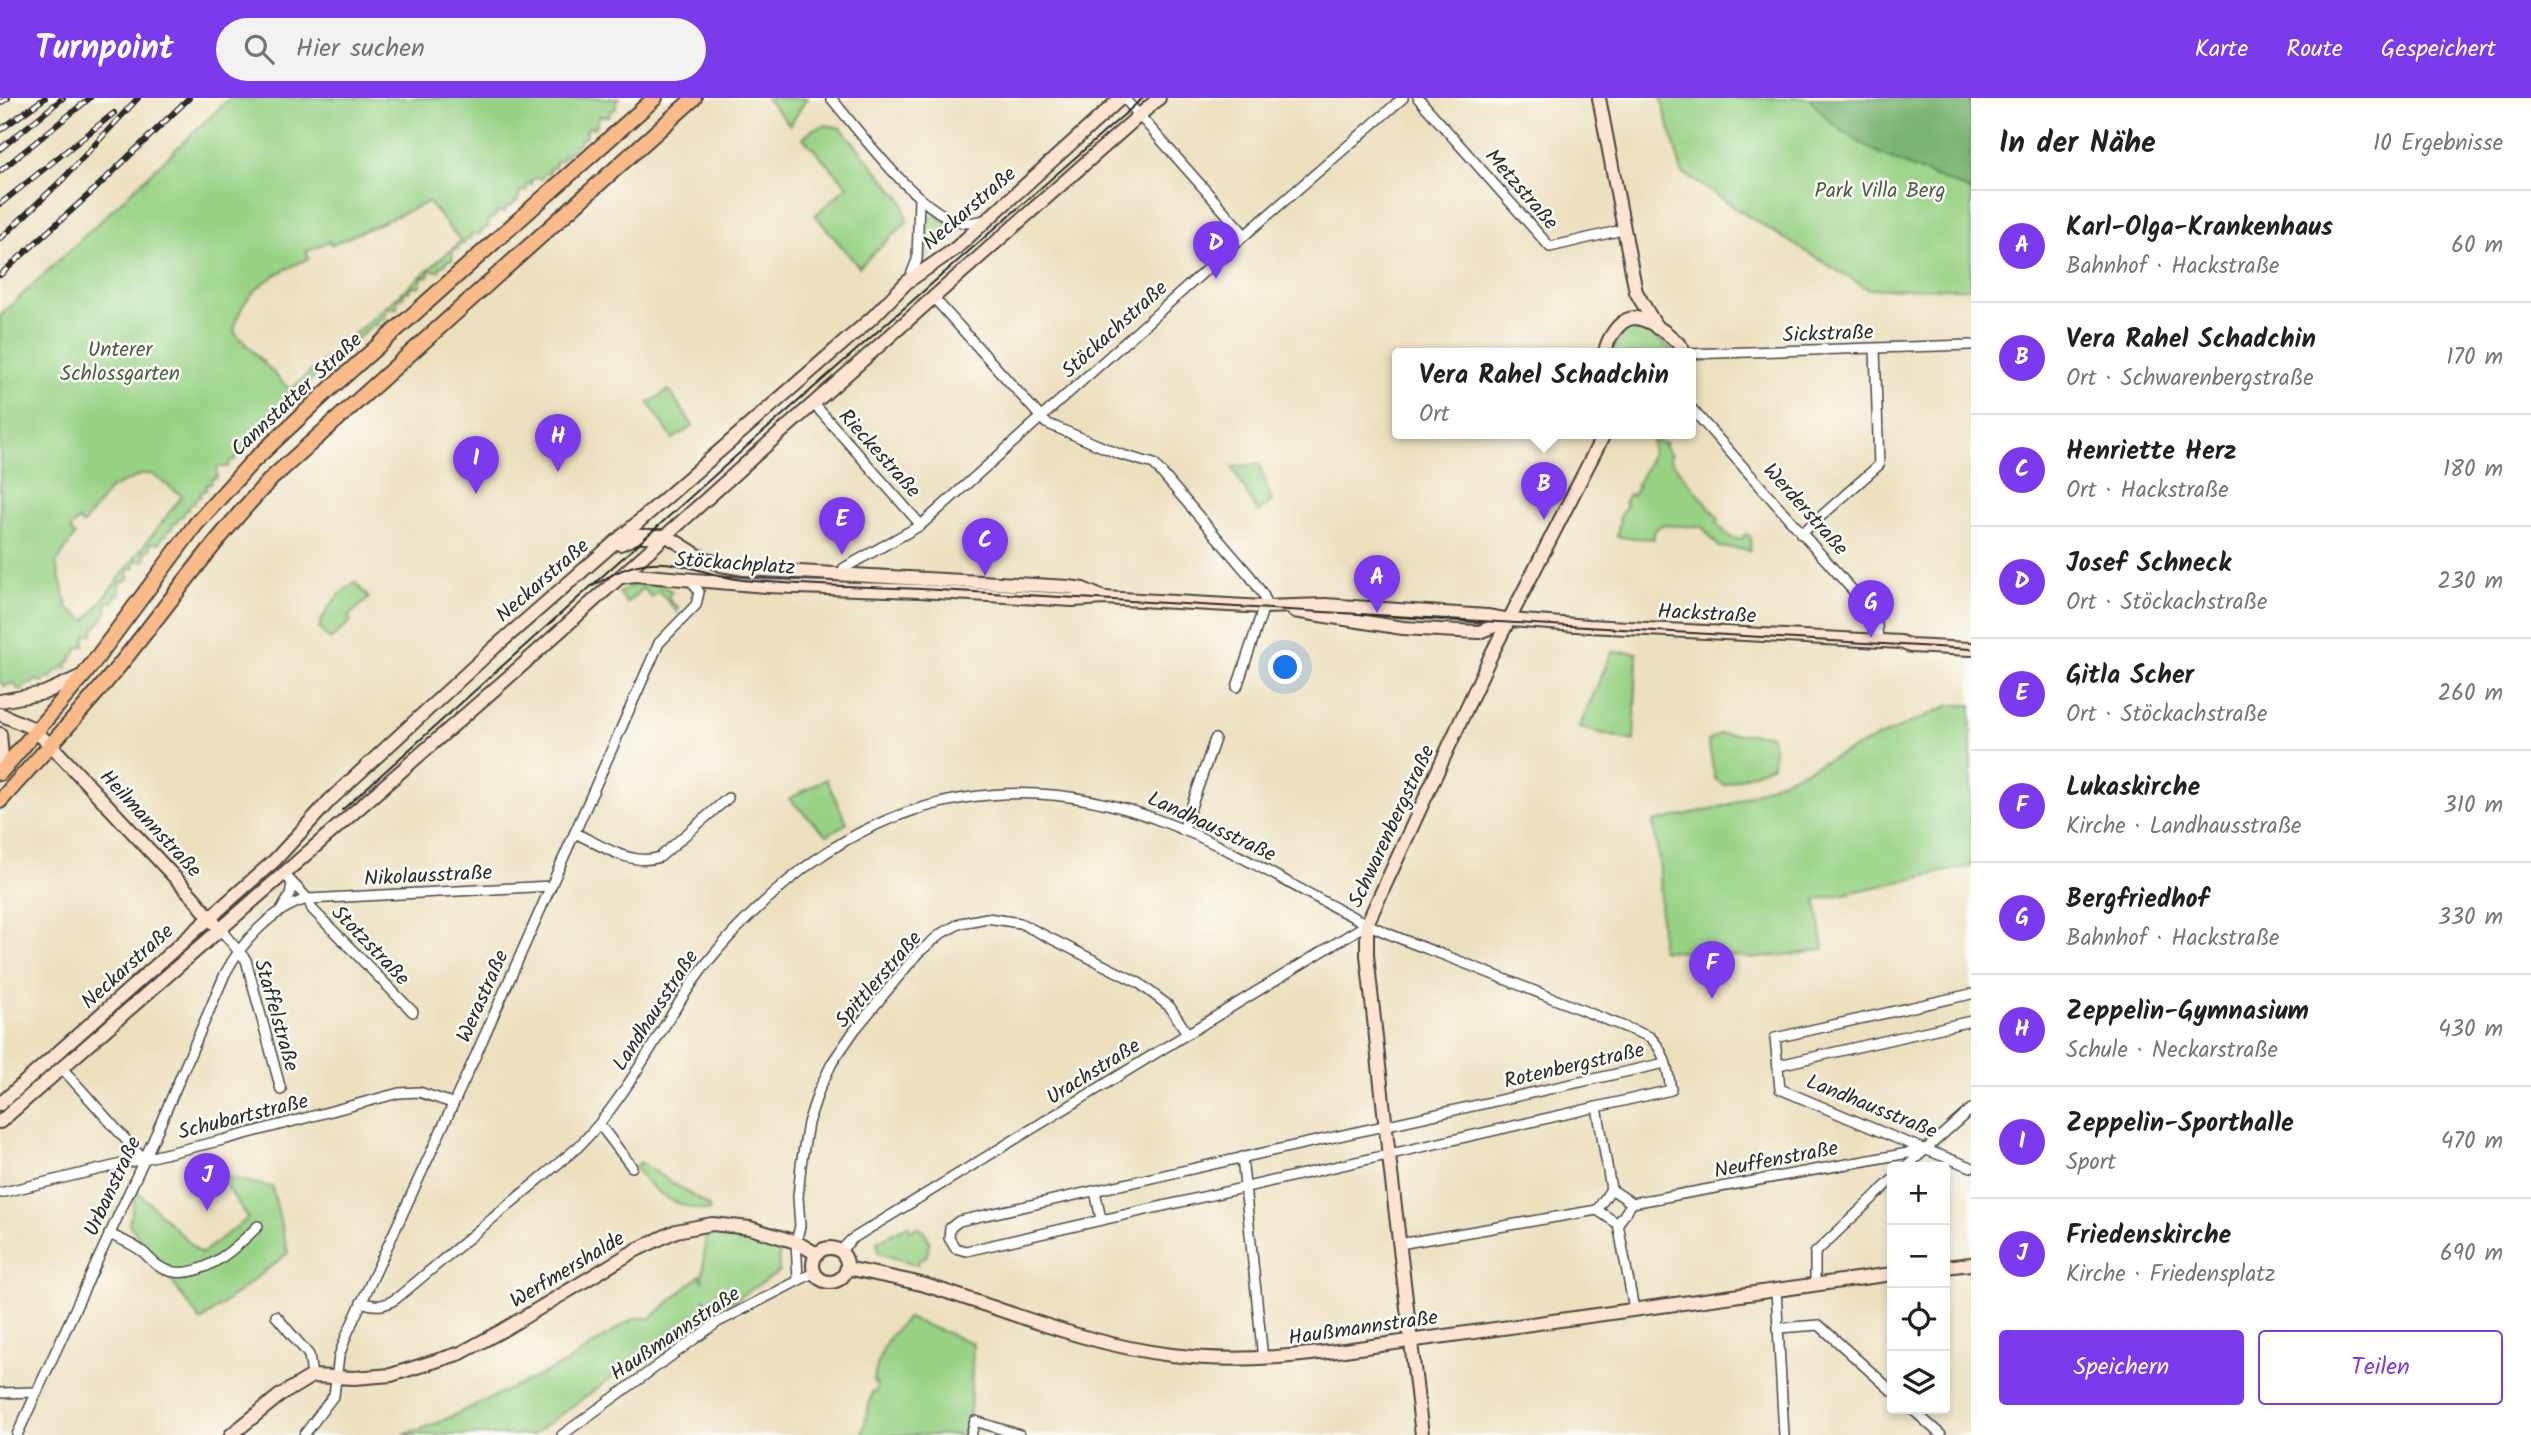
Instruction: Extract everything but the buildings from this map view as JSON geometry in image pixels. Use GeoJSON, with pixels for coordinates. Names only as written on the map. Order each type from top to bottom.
{"type":"FeatureCollection","features":[{"type":"Feature","properties":{"kind":"main road","name":"Cannstatter Straße"},"geometry":{"type":"LineString","coordinates":[[0,773],[84,675],[172,554],[251,463],[320,397],[655,98]]}},
{"type":"Feature","properties":{"kind":"main road"},"geometry":{"type":"LineString","coordinates":[[0,801],[109,679],[232,521],[279,471],[694,98]]}},
{"type":"Feature","properties":{"kind":"street"},"geometry":{"type":"LineString","coordinates":[[831,98],[919,199],[951,219],[966,223],[988,219]]}},
{"type":"Feature","properties":{"kind":"street"},"geometry":{"type":"LineString","coordinates":[[1122,98],[1245,235]]}},
{"type":"Feature","properties":{"kind":"street","name":"Neckarstraße"},"geometry":{"type":"LineString","coordinates":[[0,1104],[275,860],[330,800],[494,648],[873,317],[907,282],[955,249],[1122,98]]}},
{"type":"Feature","properties":{"kind":"street","name":"Neckarstraße"},"geometry":{"type":"LineString","coordinates":[[0,1122],[220,929],[288,879],[319,843],[1158,98]]}},
{"type":"Feature","properties":{"kind":"street","name":"Stöckachstraße"},"geometry":{"type":"LineString","coordinates":[[841,574],[844,568],[921,526],[1245,235],[1403,98]]}},
{"type":"Feature","properties":{"kind":"street","name":"Metzstraße"},"geometry":{"type":"LineString","coordinates":[[1418,98],[1550,247],[1622,230]]}},
{"type":"Feature","properties":{"kind":"street"},"geometry":{"type":"LineString","coordinates":[[1599,98],[1622,230],[1637,296],[1657,328]]}},
{"type":"Feature","properties":{"kind":"street"},"geometry":{"type":"LineString","coordinates":[[907,282],[918,260],[919,199]]}},
{"type":"Feature","properties":{"kind":"street"},"geometry":{"type":"LineString","coordinates":[[1607,348],[1609,340],[1628,319],[1637,296]]}},
{"type":"Feature","properties":{"kind":"street"},"geometry":{"type":"LineString","coordinates":[[933,297],[1051,427],[1119,454],[1154,464],[1250,576],[1264,596],[1264,605],[1237,687]]}},
{"type":"Feature","properties":{"kind":"street"},"geometry":{"type":"LineString","coordinates":[[1628,319],[1638,318],[1657,328],[1676,339],[1682,348]]}},
{"type":"Feature","properties":{"kind":"street","name":"Sickstraße"},"geometry":{"type":"LineString","coordinates":[[1696,354],[1971,345]]}},
{"type":"Feature","properties":{"kind":"street"},"geometry":{"type":"LineString","coordinates":[[1801,534],[1879,465],[1875,349]]}},
{"type":"Feature","properties":{"kind":"street","name":"Rieckestraße"},"geometry":{"type":"LineString","coordinates":[[813,404],[921,526]]}},
{"type":"Feature","properties":{"kind":"street","name":"Werderstraße"},"geometry":{"type":"LineString","coordinates":[[1696,414],[1871,611],[1877,625],[1878,641]]}},
{"type":"Feature","properties":{"kind":"street","name":"Schwarenbergstraße"},"geometry":{"type":"LineString","coordinates":[[1422,1435],[1367,955],[1367,924],[1492,653],[1601,439]]}},
{"type":"Feature","properties":{"kind":"street"},"geometry":{"type":"LineString","coordinates":[[610,548],[638,536],[667,536]]}},
{"type":"Feature","properties":{"kind":"street","name":"Hackstraße"},"geometry":{"type":"LineString","coordinates":[[667,536],[699,556],[721,565],[744,569],[1069,587],[1083,589],[1104,598]]}},
{"type":"Feature","properties":{"kind":"street"},"geometry":{"type":"LineString","coordinates":[[841,574],[848,589]]}},
{"type":"Feature","properties":{"kind":"street","name":"Stöckachplatz"},"geometry":{"type":"LineString","coordinates":[[620,577],[635,575],[739,584],[848,589]]}},
{"type":"Feature","properties":{"kind":"street","name":"Werastraße"},"geometry":{"type":"LineString","coordinates":[[304,1435],[334,1395],[338,1356],[361,1302],[662,639],[696,605],[699,592],[691,580]]}},
{"type":"Feature","properties":{"kind":"street","name":"Hackstraße"},"geometry":{"type":"LineString","coordinates":[[848,589],[1073,600],[1104,598],[1325,605],[1487,616],[1510,620],[1878,641],[1901,642],[1911,639],[1971,642]]}},
{"type":"Feature","properties":{"kind":"street","name":"Hackstraße"},"geometry":{"type":"LineString","coordinates":[[1901,642],[1910,646],[1971,649]]}},
{"type":"Feature","properties":{"kind":"street"},"geometry":{"type":"LineString","coordinates":[[0,701],[44,693],[84,675]]}},
{"type":"Feature","properties":{"kind":"street"},"geometry":{"type":"LineString","coordinates":[[0,714],[36,732]]}},
{"type":"Feature","properties":{"kind":"street","name":"Heilmannstraße"},"geometry":{"type":"LineString","coordinates":[[36,732],[220,929]]}},
{"type":"Feature","properties":{"kind":"street"},"geometry":{"type":"LineString","coordinates":[[0,734],[0,766]]}},
{"type":"Feature","properties":{"kind":"street"},"geometry":{"type":"LineString","coordinates":[[1184,830],[1216,739]]}},
{"type":"Feature","properties":{"kind":"street","name":"Landhausstraße"},"geometry":{"type":"LineString","coordinates":[[361,1302],[374,1307],[390,1303],[397,1298],[553,1169],[600,1125],[634,1078],[694,980],[759,907],[785,884],[856,833],[925,806],[1003,792],[1056,794],[1096,801],[1147,815],[1184,830],[1367,924],[1650,1037],[1658,1045],[1665,1062]]}},
{"type":"Feature","properties":{"kind":"street"},"geometry":{"type":"LineString","coordinates":[[575,833],[632,859],[652,859],[660,857],[728,799]]}},
{"type":"Feature","properties":{"kind":"street"},"geometry":{"type":"LineString","coordinates":[[330,800],[326,809],[329,817],[336,821],[346,819]]}},
{"type":"Feature","properties":{"kind":"street"},"geometry":{"type":"LineString","coordinates":[[306,825],[313,823],[320,826],[322,833],[319,843]]}},
{"type":"Feature","properties":{"kind":"street"},"geometry":{"type":"LineString","coordinates":[[288,879],[308,900]]}},
{"type":"Feature","properties":{"kind":"street","name":"Neckarstraße"},"geometry":{"type":"LineString","coordinates":[[238,951],[281,910],[290,895],[288,879]]}},
{"type":"Feature","properties":{"kind":"street","name":"Nikolausstraße"},"geometry":{"type":"LineString","coordinates":[[308,900],[551,886]]}},
{"type":"Feature","properties":{"kind":"street","name":"Neckarstraße"},"geometry":{"type":"LineString","coordinates":[[281,910],[308,900]]}},
{"type":"Feature","properties":{"kind":"street","name":"Stotzstraße"},"geometry":{"type":"LineString","coordinates":[[308,900],[312,909],[413,1013]]}},
{"type":"Feature","properties":{"kind":"street","name":"Spittlerstraße"},"geometry":{"type":"LineString","coordinates":[[798,1279],[796,1242],[800,1226],[799,1180],[805,1137],[826,1075],[854,1031],[918,953],[952,927],[995,917],[1034,928],[1116,969],[1147,988],[1170,1007],[1187,1033]]}},
{"type":"Feature","properties":{"kind":"street","name":"Urachstraße"},"geometry":{"type":"LineString","coordinates":[[840,1251],[852,1239],[1367,924]]}},
{"type":"Feature","properties":{"kind":"street"},"geometry":{"type":"LineString","coordinates":[[220,929],[238,951]]}},
{"type":"Feature","properties":{"kind":"street","name":"Staffelstraße"},"geometry":{"type":"LineString","coordinates":[[238,951],[246,960],[251,974],[281,1090]]}},
{"type":"Feature","properties":{"kind":"street","name":"Urbanstraße"},"geometry":{"type":"LineString","coordinates":[[18,1435],[238,951]]}},
{"type":"Feature","properties":{"kind":"street"},"geometry":{"type":"LineString","coordinates":[[1971,994],[1775,1038],[1779,1065],[1971,1021]]}},
{"type":"Feature","properties":{"kind":"street","name":"Rotenbergstraße"},"geometry":{"type":"LineString","coordinates":[[1665,1062],[1671,1090],[1597,1107],[966,1251],[955,1248],[949,1238],[950,1228],[959,1222],[1665,1062]]}},
{"type":"Feature","properties":{"kind":"street","name":"Landhausstraße"},"geometry":{"type":"LineString","coordinates":[[1779,1065],[1780,1089],[1971,1167]]}},
{"type":"Feature","properties":{"kind":"street"},"geometry":{"type":"LineString","coordinates":[[61,1067],[143,1159]]}},
{"type":"Feature","properties":{"kind":"street","name":"Schubartstraße"},"geometry":{"type":"LineString","coordinates":[[0,1193],[399,1093],[419,1092],[452,1103]]}},
{"type":"Feature","properties":{"kind":"street"},"geometry":{"type":"LineString","coordinates":[[1597,1107],[1611,1189],[1597,1210]]}},
{"type":"Feature","properties":{"kind":"street"},"geometry":{"type":"LineString","coordinates":[[1912,1162],[1971,1109]]}},
{"type":"Feature","properties":{"kind":"street"},"geometry":{"type":"LineString","coordinates":[[600,1125],[632,1167]]}},
{"type":"Feature","properties":{"kind":"street","name":"Neuffenstraße"},"geometry":{"type":"LineString","coordinates":[[1632,1203],[1927,1150]]}},
{"type":"Feature","properties":{"kind":"street"},"geometry":{"type":"LineString","coordinates":[[1242,1157],[1263,1359]]}},
{"type":"Feature","properties":{"kind":"street"},"geometry":{"type":"LineString","coordinates":[[1815,1284],[1815,1253],[1887,1185]]}},
{"type":"Feature","properties":{"kind":"street"},"geometry":{"type":"LineString","coordinates":[[1611,1189],[1632,1203],[1618,1224],[1634,1309]]}},
{"type":"Feature","properties":{"kind":"street"},"geometry":{"type":"LineString","coordinates":[[1095,1191],[1101,1219]]}},
{"type":"Feature","properties":{"kind":"street"},"geometry":{"type":"LineString","coordinates":[[1399,1244],[1597,1210],[1618,1224]]}},
{"type":"Feature","properties":{"kind":"street","name":"Werfmershalde"},"geometry":{"type":"LineString","coordinates":[[337,1377],[369,1378],[391,1375],[461,1353],[636,1250],[676,1231],[712,1224],[732,1225],[796,1242],[817,1254]]}},
{"type":"Feature","properties":{"kind":"street"},"geometry":{"type":"LineString","coordinates":[[109,1234],[135,1247],[163,1269],[182,1272],[207,1266],[235,1249],[258,1226]]}},
{"type":"Feature","properties":{"kind":"street"},"geometry":{"type":"LineString","coordinates":[[828,1248],[840,1251],[847,1262],[847,1268],[841,1278],[829,1282],[818,1277],[813,1263],[817,1254],[828,1248]]}},
{"type":"Feature","properties":{"kind":"street"},"geometry":{"type":"LineString","coordinates":[[1950,1266],[1971,1264]]}},
{"type":"Feature","properties":{"kind":"street","name":"Haußmannstraße"},"geometry":{"type":"LineString","coordinates":[[847,1268],[927,1286],[1116,1345],[1203,1359],[1263,1359],[1887,1275]]}},
{"type":"Feature","properties":{"kind":"street","name":"Haußmannstraße"},"geometry":{"type":"LineString","coordinates":[[562,1435],[718,1322],[815,1272]]}},
{"type":"Feature","properties":{"kind":"street"},"geometry":{"type":"LineString","coordinates":[[1776,1290],[1784,1435]]}},
{"type":"Feature","properties":{"kind":"street"},"geometry":{"type":"LineString","coordinates":[[276,1316],[309,1355],[312,1376]]}},
{"type":"Feature","properties":{"kind":"street"},"geometry":{"type":"LineString","coordinates":[[1779,1328],[1819,1325],[1887,1386]]}},
{"type":"Feature","properties":{"kind":"street"},"geometry":{"type":"LineString","coordinates":[[231,1435],[279,1396],[312,1376],[337,1377]]}},
{"type":"Feature","properties":{"kind":"street"},"geometry":{"type":"LineString","coordinates":[[0,1394],[37,1392]]}},
{"type":"Feature","properties":{"kind":"street"},"geometry":{"type":"LineString","coordinates":[[1918,1414],[1941,1435]]}},
{"type":"Feature","properties":{"kind":"street"},"geometry":{"type":"LineString","coordinates":[[971,1435],[975,1421],[1020,1435]]}},
{"type":"Feature","properties":{"kind":"green space","name":"Unterer Schlossgarten"},"geometry":{"type":"Polygon","coordinates":[[[230,98],[619,98],[616,101],[616,109],[611,110],[609,116],[599,116],[596,127],[587,128],[586,138],[569,150],[567,156],[562,156],[562,160],[550,168],[549,173],[544,173],[542,179],[534,178],[532,185],[527,184],[526,191],[520,191],[518,201],[507,207],[505,212],[496,212],[495,217],[489,219],[488,228],[483,229],[480,234],[471,234],[470,239],[466,239],[464,244],[453,250],[452,260],[447,260],[439,271],[430,270],[428,276],[422,277],[420,286],[410,287],[409,292],[404,292],[403,297],[397,299],[397,308],[386,308],[385,319],[372,325],[296,394],[260,432],[259,438],[249,438],[247,449],[230,461],[228,467],[217,467],[217,477],[212,479],[211,484],[206,485],[206,490],[201,492],[200,497],[195,498],[195,503],[184,511],[183,516],[178,518],[177,523],[167,531],[160,543],[151,543],[151,549],[145,551],[145,561],[136,561],[134,568],[128,569],[129,579],[119,583],[120,594],[116,595],[114,601],[106,603],[107,613],[93,634],[85,636],[85,646],[76,649],[76,654],[72,655],[71,661],[67,663],[67,668],[63,666],[60,671],[55,670],[52,677],[43,682],[36,680],[32,684],[27,683],[22,690],[14,683],[4,686],[0,682],[0,316],[230,98]],[[428,202],[331,245],[329,241],[306,252],[309,258],[272,277],[251,294],[243,305],[234,332],[290,390],[461,241],[428,202]],[[143,474],[111,488],[83,524],[78,520],[70,530],[75,535],[56,564],[68,608],[86,621],[182,496],[152,474],[143,474]]]}},
{"type":"Feature","properties":{"kind":"green space"},"geometry":{"type":"Polygon","coordinates":[[[766,98],[807,98],[790,125],[766,98]]]}},
{"type":"Feature","properties":{"kind":"green space","name":"Park Villa Berg"},"geometry":{"type":"Polygon","coordinates":[[[1661,98],[1971,98],[1971,288],[1868,289],[1749,217],[1682,172],[1661,98]]]}},
{"type":"Feature","properties":{"kind":"green space"},"geometry":{"type":"Polygon","coordinates":[[[1810,98],[1971,98],[1971,191],[1905,165],[1862,144],[1824,116],[1810,98]]]}},
{"type":"Feature","properties":{"kind":"green space"},"geometry":{"type":"Polygon","coordinates":[[[826,125],[841,128],[903,201],[907,222],[859,267],[815,215],[848,186],[803,138],[813,129],[826,125]]]}},
{"type":"Feature","properties":{"kind":"green space"},"geometry":{"type":"Polygon","coordinates":[[[938,217],[962,228],[922,262],[925,220],[938,217]]]}},
{"type":"Feature","properties":{"kind":"green space"},"geometry":{"type":"Polygon","coordinates":[[[1632,325],[1670,348],[1614,348],[1619,338],[1632,325]]]}},
{"type":"Feature","properties":{"kind":"green space"},"geometry":{"type":"Polygon","coordinates":[[[669,390],[693,426],[673,439],[649,403],[669,390]]]}},
{"type":"Feature","properties":{"kind":"green space"},"geometry":{"type":"Polygon","coordinates":[[[1652,441],[1666,443],[1664,446],[1671,455],[1669,458],[1719,519],[1716,523],[1731,538],[1740,539],[1746,534],[1751,537],[1750,550],[1719,547],[1702,527],[1661,525],[1654,532],[1654,539],[1617,537],[1620,516],[1627,505],[1624,503],[1629,494],[1632,496],[1638,487],[1636,485],[1650,458],[1652,441]]]}},
{"type":"Feature","properties":{"kind":"green space"},"geometry":{"type":"Polygon","coordinates":[[[1259,464],[1272,501],[1258,513],[1232,467],[1259,464]]]}},
{"type":"Feature","properties":{"kind":"green space"},"geometry":{"type":"Polygon","coordinates":[[[355,582],[369,598],[348,617],[351,621],[330,640],[319,628],[325,614],[333,602],[355,582]]]}},
{"type":"Feature","properties":{"kind":"green space"},"geometry":{"type":"Polygon","coordinates":[[[639,582],[661,585],[672,591],[668,597],[678,606],[677,612],[659,591],[651,597],[643,588],[627,603],[619,593],[639,582]]]}},
{"type":"Feature","properties":{"kind":"green space"},"geometry":{"type":"Polygon","coordinates":[[[1612,652],[1637,653],[1634,741],[1579,728],[1612,652]]]}},
{"type":"Feature","properties":{"kind":"green space"},"geometry":{"type":"Polygon","coordinates":[[[1950,705],[1971,705],[1971,866],[1816,900],[1824,949],[1756,958],[1661,950],[1660,868],[1653,822],[1728,805],[1950,705]]]}},
{"type":"Feature","properties":{"kind":"green space"},"geometry":{"type":"Polygon","coordinates":[[[1719,734],[1770,734],[1774,746],[1773,765],[1724,785],[1715,779],[1708,741],[1719,734]]]}},
{"type":"Feature","properties":{"kind":"green space"},"geometry":{"type":"Polygon","coordinates":[[[826,779],[847,823],[827,835],[789,799],[826,779]]]}},
{"type":"Feature","properties":{"kind":"green space"},"geometry":{"type":"Polygon","coordinates":[[[640,1162],[709,1206],[709,1211],[676,1203],[659,1193],[635,1168],[640,1162]]]}},
{"type":"Feature","properties":{"kind":"green space"},"geometry":{"type":"Polygon","coordinates":[[[220,1176],[272,1187],[288,1253],[201,1321],[129,1224],[137,1191],[201,1254],[248,1218],[220,1176]]]}},
{"type":"Feature","properties":{"kind":"green space"},"geometry":{"type":"Polygon","coordinates":[[[908,1225],[911,1231],[917,1227],[922,1230],[929,1240],[926,1257],[920,1259],[917,1265],[879,1253],[877,1242],[908,1225]]]}},
{"type":"Feature","properties":{"kind":"green space"},"geometry":{"type":"Polygon","coordinates":[[[728,1232],[779,1251],[779,1272],[709,1316],[704,1297],[706,1310],[532,1435],[403,1435],[435,1424],[564,1364],[634,1318],[651,1318],[700,1275],[702,1282],[706,1235],[728,1232]]]}},
{"type":"Feature","properties":{"kind":"green space"},"geometry":{"type":"Polygon","coordinates":[[[907,1318],[973,1343],[970,1411],[962,1435],[862,1435],[872,1392],[876,1392],[877,1383],[873,1382],[881,1354],[893,1333],[907,1318]]]}},
{"type":"Feature","properties":{"kind":"tram line"},"geometry":{"type":"LineString","coordinates":[[342,810],[745,448],[1143,98]]}},
{"type":"Feature","properties":{"kind":"tram line"},"geometry":{"type":"LineString","coordinates":[[593,586],[629,568],[664,563],[731,578],[787,584],[921,589],[1971,649]]}},
{"type":"Feature","properties":{"kind":"railway"},"geometry":{"type":"LineString","coordinates":[[0,103],[8,98]]}},
{"type":"Feature","properties":{"kind":"railway"},"geometry":{"type":"LineString","coordinates":[[0,130],[45,98]]}},
{"type":"Feature","properties":{"kind":"railway"},"geometry":{"type":"LineString","coordinates":[[0,149],[63,98]]}},
{"type":"Feature","properties":{"kind":"railway"},"geometry":{"type":"LineString","coordinates":[[0,171],[90,98]]}},
{"type":"Feature","properties":{"kind":"railway"},"geometry":{"type":"LineString","coordinates":[[0,239],[63,179],[138,98]]}},
{"type":"Feature","properties":{"kind":"railway"},"geometry":{"type":"LineString","coordinates":[[0,275],[94,190],[189,98]]}},
{"type":"Feature","properties":{"kind":"railway"},"geometry":{"type":"LineString","coordinates":[[0,204],[114,113]]}},
{"type":"Feature","properties":{"kind":"place","name":"Josef Schneck"},"geometry":{"type":"Point","coordinates":[1216,279]}},
{"type":"Feature","properties":{"kind":"place","name":"Zeppelin-Gymnasium"},"geometry":{"type":"Point","coordinates":[558,472]}},
{"type":"Feature","properties":{"kind":"place","name":"Zeppelin-Sporthalle"},"geometry":{"type":"Point","coordinates":[476,494]}},
{"type":"Feature","properties":{"kind":"place","name":"Vera Rahel Schadchin"},"geometry":{"type":"Point","coordinates":[1544,520]}},
{"type":"Feature","properties":{"kind":"place","name":"Gitla Scher"},"geometry":{"type":"Point","coordinates":[842,555]}},
{"type":"Feature","properties":{"kind":"place","name":"Henriette Herz"},"geometry":{"type":"Point","coordinates":[985,576]}},
{"type":"Feature","properties":{"kind":"place","name":"Karl-Olga-Krankenhaus"},"geometry":{"type":"Point","coordinates":[1377,613]}},
{"type":"Feature","properties":{"kind":"place","name":"Bergfriedhof"},"geometry":{"type":"Point","coordinates":[1871,638]}},
{"type":"Feature","properties":{"kind":"place","name":"Lukaskirche"},"geometry":{"type":"Point","coordinates":[1712,999]}},
{"type":"Feature","properties":{"kind":"place","name":"Friedenskirche"},"geometry":{"type":"Point","coordinates":[207,1211]}}]}
